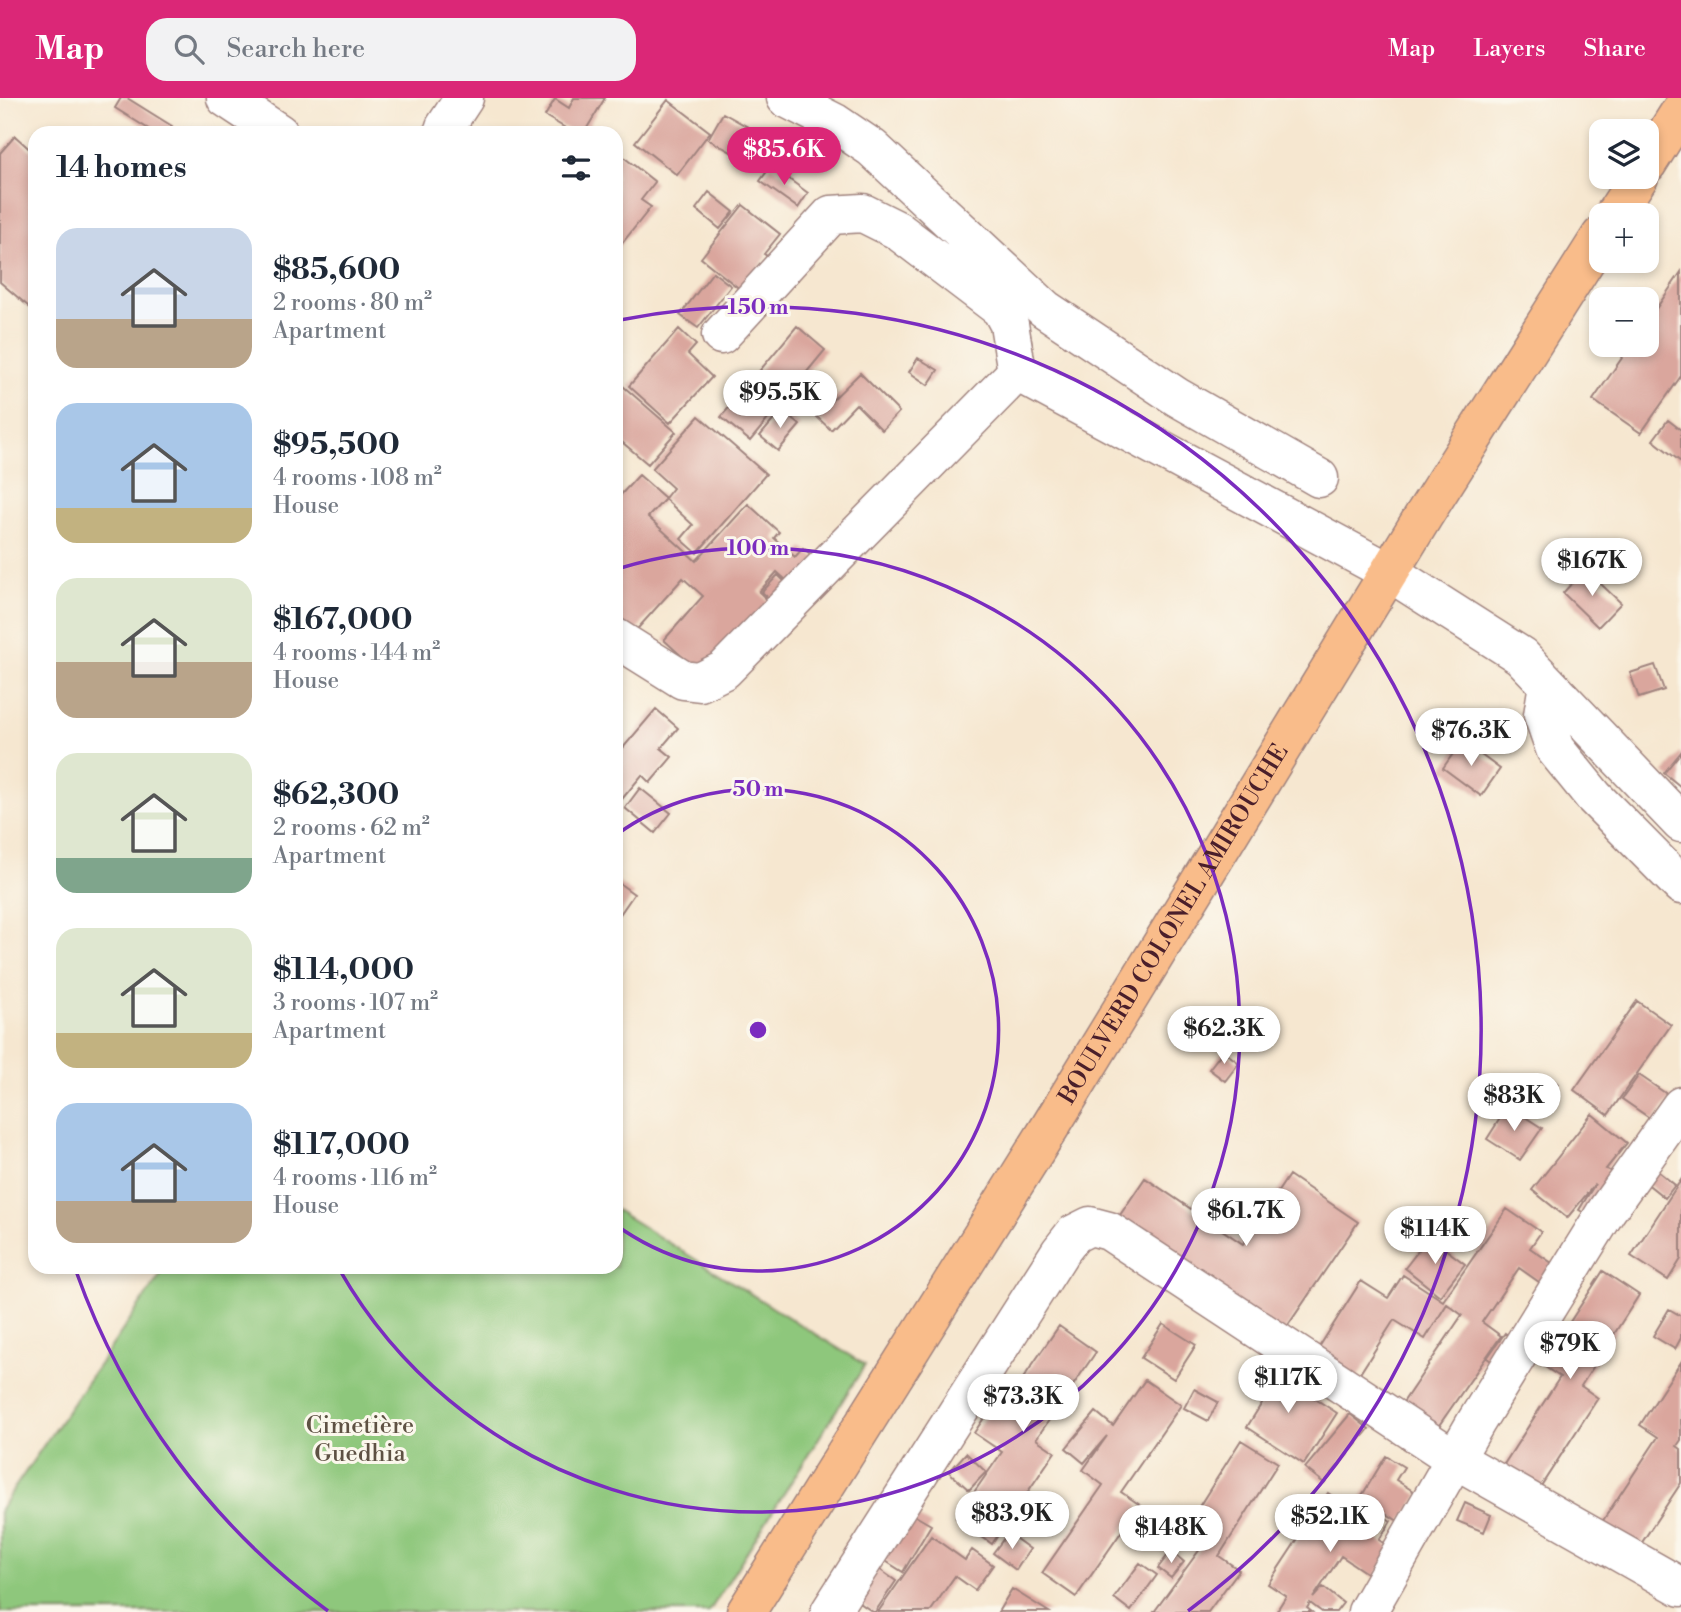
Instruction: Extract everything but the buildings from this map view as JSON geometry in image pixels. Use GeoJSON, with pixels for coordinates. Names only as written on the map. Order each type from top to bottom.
{"type":"FeatureCollection","features":[{"type":"Feature","properties":{"kind":"main road"},"geometry":{"type":"LineString","coordinates":[[1659,145],[1681,110]]}},
{"type":"Feature","properties":{"kind":"main road","name":"BOULVERD COLONEL AMIROUCHE"},"geometry":{"type":"LineString","coordinates":[[746,1612],[1042,1139],[1389,572],[1589,255]]}},
{"type":"Feature","properties":{"kind":"street"},"geometry":{"type":"LineString","coordinates":[[226,98],[268,126]]}},
{"type":"Feature","properties":{"kind":"street"},"geometry":{"type":"LineString","coordinates":[[446,126],[464,98]]}},
{"type":"Feature","properties":{"kind":"street"},"geometry":{"type":"LineString","coordinates":[[786,98],[835,123],[872,148],[1045,309],[1177,397],[1319,478]]}},
{"type":"Feature","properties":{"kind":"street"},"geometry":{"type":"LineString","coordinates":[[722,335],[831,215],[863,212],[897,230],[1001,309],[1009,324],[1017,372]]}},
{"type":"Feature","properties":{"kind":"street"},"geometry":{"type":"LineString","coordinates":[[1017,372],[1389,572],[1521,656],[1681,823]]}},
{"type":"Feature","properties":{"kind":"street"},"geometry":{"type":"LineString","coordinates":[[623,642],[683,680],[700,682],[724,670],[1017,372]]}},
{"type":"Feature","properties":{"kind":"street"},"geometry":{"type":"LineString","coordinates":[[1548,684],[1543,715],[1555,749],[1594,797],[1681,885]]}},
{"type":"Feature","properties":{"kind":"street"},"geometry":{"type":"LineString","coordinates":[[1367,1612],[1455,1459],[1607,1210],[1681,1106]]}},
{"type":"Feature","properties":{"kind":"street"},"geometry":{"type":"LineString","coordinates":[[830,1612],[1060,1252],[1074,1234],[1090,1226],[1109,1231],[1455,1459],[1681,1587]]}},
{"type":"Feature","properties":{"kind":"green space","name":"Cimetière Guedhia"},"geometry":{"type":"Polygon","coordinates":[[[623,1214],[865,1365],[709,1612],[0,1612],[0,1509],[161,1274],[623,1274],[623,1214]]]}}]}
